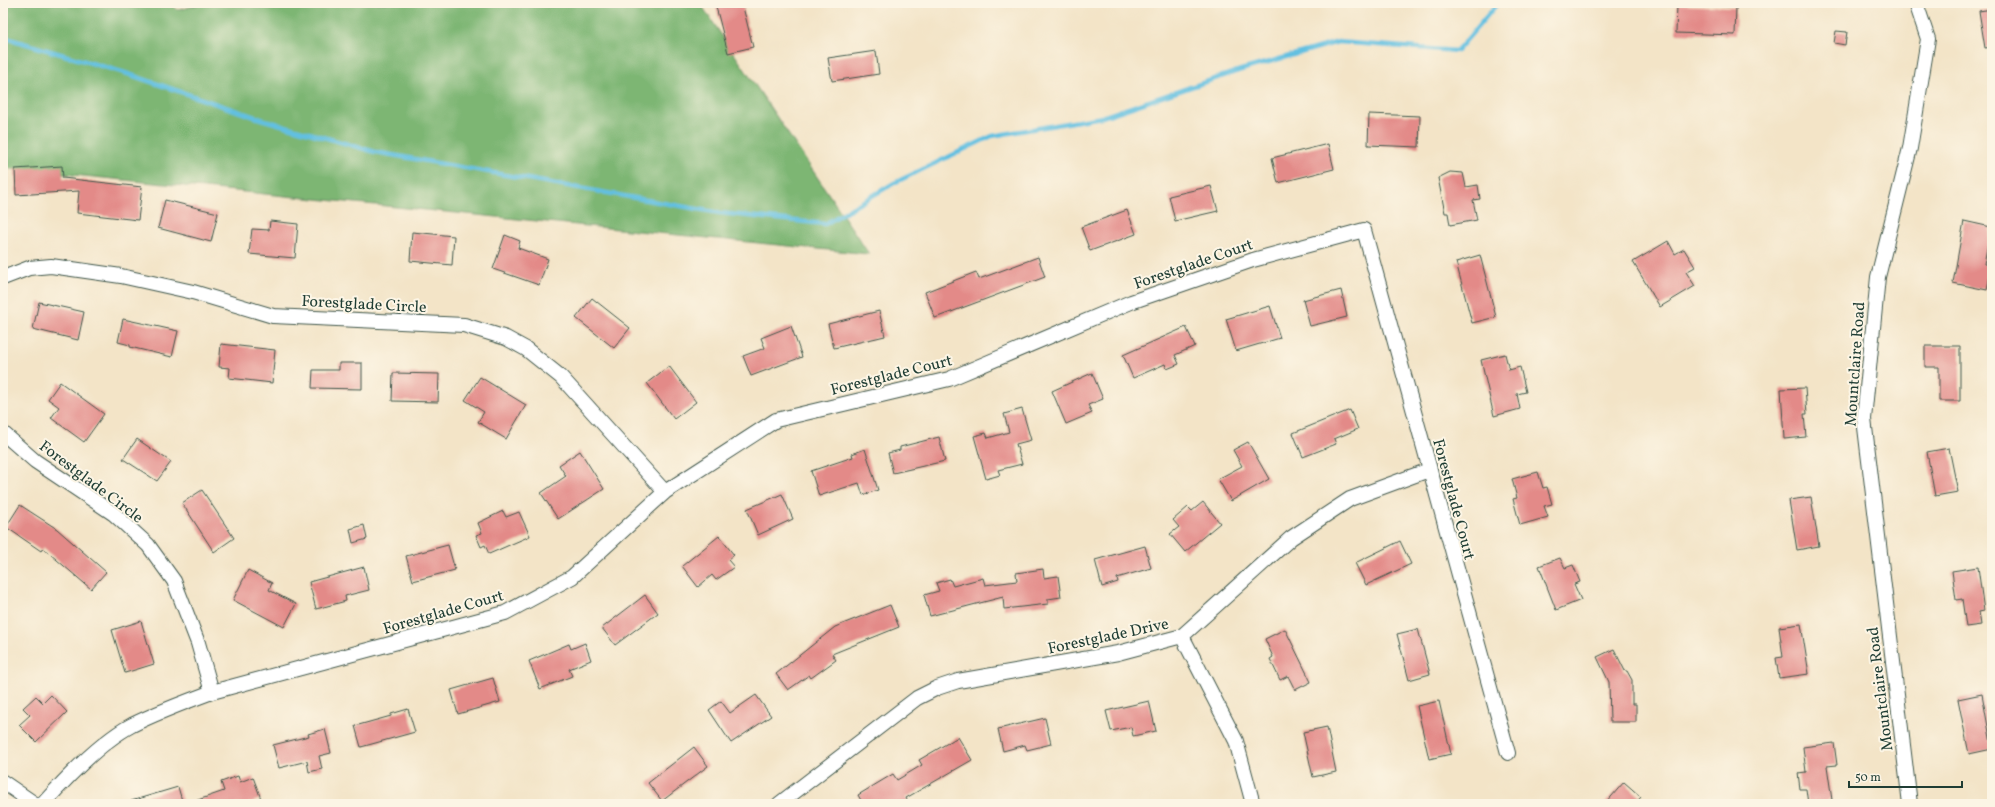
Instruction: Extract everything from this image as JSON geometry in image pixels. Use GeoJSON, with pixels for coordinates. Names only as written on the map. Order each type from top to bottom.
{"type":"FeatureCollection","features":[{"type":"Feature","properties":{"kind":"street","name":"Mountclaire Road"},"geometry":{"type":"LineString","coordinates":[[1910,804],[1864,419],[1878,277],[1910,148],[1928,39],[1916,3]]}},
{"type":"Feature","properties":{"kind":"street","name":"Forestglade Court"},"geometry":{"type":"LineString","coordinates":[[43,804],[94,752],[131,726],[182,703],[212,692],[505,613],[572,576],[665,492],[776,420],[949,379],[1131,302],[1253,260],[1364,230],[1508,753]]}},
{"type":"Feature","properties":{"kind":"street","name":"Forestglade Circle"},"geometry":{"type":"LineString","coordinates":[[3,278],[29,268],[51,266],[121,276],[193,292],[273,316],[464,325],[506,338],[526,349],[561,377],[665,492]]}},
{"type":"Feature","properties":{"kind":"street","name":"Forestglade Circle"},"geometry":{"type":"LineString","coordinates":[[3,433],[35,461],[114,514],[148,545],[174,581],[198,643],[212,692]]}},
{"type":"Feature","properties":{"kind":"street","name":"Forestglade Drive"},"geometry":{"type":"LineString","coordinates":[[779,804],[917,698],[937,688],[958,681],[1118,653],[1182,636],[1291,538],[1350,498],[1429,470]]}},
{"type":"Feature","properties":{"kind":"street"},"geometry":{"type":"LineString","coordinates":[[1182,636],[1236,741],[1253,804]]}},
{"type":"Feature","properties":{"kind":"street"},"geometry":{"type":"LineString","coordinates":[[3,782],[35,804]]}},
{"type":"Feature","properties":{"kind":"green space"},"geometry":{"type":"Polygon","coordinates":[[[3,3],[169,3],[178,10],[204,3],[700,3],[869,254],[3,168],[3,3]]]}},
{"type":"Feature","properties":{"kind":"building"},"geometry":{"type":"Polygon","coordinates":[[[715,3],[742,3],[753,47],[728,53],[715,3]]]}},
{"type":"Feature","properties":{"kind":"building"},"geometry":{"type":"Polygon","coordinates":[[[1677,5],[1736,7],[1735,35],[1676,33],[1677,5]]]}},
{"type":"Feature","properties":{"kind":"building"},"geometry":{"type":"Polygon","coordinates":[[[1992,9],[1992,47],[1985,48],[1979,11],[1992,9]]]}},
{"type":"Feature","properties":{"kind":"building"},"geometry":{"type":"Polygon","coordinates":[[[1836,31],[1847,32],[1845,45],[1834,43],[1836,31]]]}},
{"type":"Feature","properties":{"kind":"building"},"geometry":{"type":"Polygon","coordinates":[[[876,51],[879,74],[832,81],[828,58],[876,51]]]}},
{"type":"Feature","properties":{"kind":"building"},"geometry":{"type":"Polygon","coordinates":[[[1369,114],[1420,116],[1419,147],[1368,145],[1369,114]]]}},
{"type":"Feature","properties":{"kind":"building"},"geometry":{"type":"Polygon","coordinates":[[[1328,144],[1334,169],[1278,183],[1272,158],[1328,144]]]}},
{"type":"Feature","properties":{"kind":"building"},"geometry":{"type":"Polygon","coordinates":[[[62,166],[63,178],[142,187],[138,220],[77,213],[79,191],[16,195],[15,169],[62,166]]]}},
{"type":"Feature","properties":{"kind":"building"},"geometry":{"type":"Polygon","coordinates":[[[1450,172],[1463,173],[1466,187],[1478,185],[1480,199],[1473,200],[1477,220],[1450,225],[1448,213],[1445,213],[1438,178],[1450,172]]]}},
{"type":"Feature","properties":{"kind":"building"},"geometry":{"type":"Polygon","coordinates":[[[1211,186],[1218,211],[1175,221],[1169,196],[1211,186]]]}},
{"type":"Feature","properties":{"kind":"building"},"geometry":{"type":"Polygon","coordinates":[[[165,200],[218,213],[211,242],[158,228],[165,200]]]}},
{"type":"Feature","properties":{"kind":"building"},"geometry":{"type":"Polygon","coordinates":[[[1127,210],[1136,234],[1090,251],[1081,227],[1127,210]]]}},
{"type":"Feature","properties":{"kind":"building"},"geometry":{"type":"Polygon","coordinates":[[[270,221],[298,224],[295,258],[249,254],[252,229],[269,230],[270,221]]]}},
{"type":"Feature","properties":{"kind":"building"},"geometry":{"type":"Polygon","coordinates":[[[1964,221],[1991,227],[1984,264],[1992,265],[1987,290],[1953,283],[1964,221]]]}},
{"type":"Feature","properties":{"kind":"building"},"geometry":{"type":"Polygon","coordinates":[[[412,232],[454,236],[452,265],[410,261],[412,232]]]}},
{"type":"Feature","properties":{"kind":"building"},"geometry":{"type":"Polygon","coordinates":[[[505,235],[520,241],[518,248],[548,259],[539,285],[493,269],[505,235]]]}},
{"type":"Feature","properties":{"kind":"building"},"geometry":{"type":"Polygon","coordinates":[[[1668,241],[1675,254],[1684,249],[1695,267],[1686,272],[1695,286],[1660,307],[1633,262],[1668,241]]]}},
{"type":"Feature","properties":{"kind":"building"},"geometry":{"type":"Polygon","coordinates":[[[1480,255],[1496,317],[1472,323],[1456,262],[1480,255]]]}},
{"type":"Feature","properties":{"kind":"building"},"geometry":{"type":"Polygon","coordinates":[[[1038,257],[1045,277],[935,318],[925,292],[976,272],[979,279],[1038,257]]]}},
{"type":"Feature","properties":{"kind":"building"},"geometry":{"type":"Polygon","coordinates":[[[1341,290],[1347,317],[1310,326],[1303,300],[1341,290]]]}},
{"type":"Feature","properties":{"kind":"building"},"geometry":{"type":"Polygon","coordinates":[[[592,298],[630,328],[614,348],[576,318],[592,298]]]}},
{"type":"Feature","properties":{"kind":"building"},"geometry":{"type":"Polygon","coordinates":[[[39,302],[84,312],[78,340],[33,329],[39,302]]]}},
{"type":"Feature","properties":{"kind":"building"},"geometry":{"type":"Polygon","coordinates":[[[1270,306],[1280,338],[1236,351],[1226,319],[1270,306]]]}},
{"type":"Feature","properties":{"kind":"building"},"geometry":{"type":"Polygon","coordinates":[[[879,311],[885,336],[834,348],[828,324],[879,311]]]}},
{"type":"Feature","properties":{"kind":"building"},"geometry":{"type":"Polygon","coordinates":[[[123,319],[178,331],[172,357],[130,347],[130,345],[118,342],[123,319]]]}},
{"type":"Feature","properties":{"kind":"building"},"geometry":{"type":"Polygon","coordinates":[[[791,326],[802,357],[751,376],[743,356],[765,348],[761,338],[791,326]]]}},
{"type":"Feature","properties":{"kind":"building"},"geometry":{"type":"Polygon","coordinates":[[[1186,327],[1195,346],[1175,355],[1179,364],[1167,369],[1165,364],[1133,378],[1123,355],[1186,327]]]}},
{"type":"Feature","properties":{"kind":"building"},"geometry":{"type":"Polygon","coordinates":[[[221,344],[275,350],[272,383],[229,378],[230,368],[219,367],[221,344]]]}},
{"type":"Feature","properties":{"kind":"building"},"geometry":{"type":"Polygon","coordinates":[[[1925,346],[1960,346],[1960,401],[1939,401],[1939,367],[1925,367],[1925,346]]]}},
{"type":"Feature","properties":{"kind":"building"},"geometry":{"type":"Polygon","coordinates":[[[1505,354],[1509,370],[1520,367],[1526,392],[1517,394],[1520,409],[1494,416],[1481,360],[1505,354]]]}},
{"type":"Feature","properties":{"kind":"building"},"geometry":{"type":"Polygon","coordinates":[[[339,363],[362,363],[362,389],[312,388],[313,370],[339,370],[339,363]]]}},
{"type":"Feature","properties":{"kind":"building"},"geometry":{"type":"Polygon","coordinates":[[[669,366],[696,402],[674,419],[647,383],[669,366]]]}},
{"type":"Feature","properties":{"kind":"building"},"geometry":{"type":"Polygon","coordinates":[[[393,373],[439,374],[438,402],[392,401],[393,373]]]}},
{"type":"Feature","properties":{"kind":"building"},"geometry":{"type":"Polygon","coordinates":[[[1092,373],[1103,399],[1088,405],[1092,413],[1066,424],[1052,391],[1092,373]]]}},
{"type":"Feature","properties":{"kind":"building"},"geometry":{"type":"Polygon","coordinates":[[[480,377],[526,405],[506,439],[478,422],[484,412],[465,400],[480,377]]]}},
{"type":"Feature","properties":{"kind":"building"},"geometry":{"type":"Polygon","coordinates":[[[60,382],[104,414],[84,442],[51,418],[59,407],[48,399],[60,382]]]}},
{"type":"Feature","properties":{"kind":"building"},"geometry":{"type":"Polygon","coordinates":[[[1805,388],[1807,414],[1804,414],[1806,437],[1784,439],[1781,389],[1805,388]]]}},
{"type":"Feature","properties":{"kind":"building"},"geometry":{"type":"Polygon","coordinates":[[[1022,409],[1031,440],[1016,444],[1022,464],[998,470],[1000,475],[986,479],[974,436],[986,433],[988,438],[1009,432],[1004,414],[1022,409]]]}},
{"type":"Feature","properties":{"kind":"building"},"geometry":{"type":"Polygon","coordinates":[[[1350,410],[1358,429],[1334,439],[1336,444],[1303,457],[1293,433],[1350,410]]]}},
{"type":"Feature","properties":{"kind":"building"},"geometry":{"type":"Polygon","coordinates":[[[939,437],[945,461],[893,473],[888,453],[900,450],[900,447],[939,437]]]}},
{"type":"Feature","properties":{"kind":"building"},"geometry":{"type":"Polygon","coordinates":[[[137,439],[171,462],[157,481],[123,459],[137,439]]]}},
{"type":"Feature","properties":{"kind":"building"},"geometry":{"type":"Polygon","coordinates":[[[1248,442],[1269,479],[1231,501],[1218,479],[1242,466],[1233,450],[1248,442]]]}},
{"type":"Feature","properties":{"kind":"building"},"geometry":{"type":"Polygon","coordinates":[[[1949,448],[1958,492],[1935,496],[1927,452],[1949,448]]]}},
{"type":"Feature","properties":{"kind":"building"},"geometry":{"type":"Polygon","coordinates":[[[865,449],[878,490],[863,495],[859,483],[819,496],[811,471],[853,457],[852,454],[865,449]]]}},
{"type":"Feature","properties":{"kind":"building"},"geometry":{"type":"Polygon","coordinates":[[[580,451],[604,489],[558,519],[541,493],[566,476],[559,465],[580,451]]]}},
{"type":"Feature","properties":{"kind":"building"},"geometry":{"type":"Polygon","coordinates":[[[1538,472],[1543,488],[1547,487],[1552,504],[1544,506],[1548,517],[1520,525],[1513,499],[1517,498],[1512,479],[1538,472]]]}},
{"type":"Feature","properties":{"kind":"building"},"geometry":{"type":"Polygon","coordinates":[[[202,490],[234,538],[214,552],[182,503],[202,490]]]}},
{"type":"Feature","properties":{"kind":"building"},"geometry":{"type":"Polygon","coordinates":[[[782,494],[793,519],[758,535],[747,509],[782,494]]]}},
{"type":"Feature","properties":{"kind":"building"},"geometry":{"type":"Polygon","coordinates":[[[1811,497],[1819,546],[1797,550],[1789,500],[1811,497]]]}},
{"type":"Feature","properties":{"kind":"building"},"geometry":{"type":"Polygon","coordinates":[[[1203,502],[1220,523],[1185,552],[1170,534],[1179,527],[1173,520],[1188,507],[1192,511],[1203,502]]]}},
{"type":"Feature","properties":{"kind":"building"},"geometry":{"type":"Polygon","coordinates":[[[20,505],[57,529],[106,572],[91,589],[43,548],[41,551],[6,527],[20,505]]]}},
{"type":"Feature","properties":{"kind":"building"},"geometry":{"type":"Polygon","coordinates":[[[503,511],[506,517],[519,512],[530,536],[489,554],[485,545],[481,547],[476,535],[482,533],[478,523],[503,511]]]}},
{"type":"Feature","properties":{"kind":"building"},"geometry":{"type":"Polygon","coordinates":[[[364,525],[367,539],[353,543],[350,529],[364,525]]]}},
{"type":"Feature","properties":{"kind":"building"},"geometry":{"type":"Polygon","coordinates":[[[719,536],[734,555],[728,560],[734,567],[716,580],[712,575],[698,587],[682,566],[719,536]]]}},
{"type":"Feature","properties":{"kind":"building"},"geometry":{"type":"Polygon","coordinates":[[[1400,541],[1411,564],[1366,585],[1355,563],[1400,541]]]}},
{"type":"Feature","properties":{"kind":"building"},"geometry":{"type":"Polygon","coordinates":[[[448,545],[455,570],[413,581],[406,556],[448,545]]]}},
{"type":"Feature","properties":{"kind":"building"},"geometry":{"type":"Polygon","coordinates":[[[1145,546],[1151,568],[1117,578],[1118,582],[1102,587],[1095,560],[1145,546]]]}},
{"type":"Feature","properties":{"kind":"building"},"geometry":{"type":"Polygon","coordinates":[[[1560,558],[1565,568],[1573,565],[1580,582],[1574,584],[1581,600],[1556,610],[1539,566],[1560,558]]]}},
{"type":"Feature","properties":{"kind":"building"},"geometry":{"type":"Polygon","coordinates":[[[364,567],[369,590],[345,596],[346,601],[316,609],[309,582],[364,567]]]}},
{"type":"Feature","properties":{"kind":"building"},"geometry":{"type":"Polygon","coordinates":[[[1978,567],[1984,611],[1979,612],[1981,625],[1966,627],[1962,599],[1956,600],[1952,571],[1978,567]]]}},
{"type":"Feature","properties":{"kind":"building"},"geometry":{"type":"Polygon","coordinates":[[[1043,569],[1044,578],[1058,576],[1061,597],[1048,599],[1048,604],[1004,609],[1003,597],[930,616],[924,595],[939,591],[936,583],[950,579],[953,586],[983,578],[985,585],[1017,581],[1016,573],[1043,569]]]}},
{"type":"Feature","properties":{"kind":"building"},"geometry":{"type":"Polygon","coordinates":[[[248,570],[272,583],[269,590],[296,604],[284,627],[233,600],[248,570]]]}},
{"type":"Feature","properties":{"kind":"building"},"geometry":{"type":"Polygon","coordinates":[[[645,595],[658,613],[615,645],[602,628],[645,595]]]}},
{"type":"Feature","properties":{"kind":"building"},"geometry":{"type":"Polygon","coordinates":[[[890,605],[899,627],[832,654],[836,660],[811,678],[809,675],[788,690],[776,674],[835,627],[890,605]]]}},
{"type":"Feature","properties":{"kind":"building"},"geometry":{"type":"Polygon","coordinates":[[[141,621],[154,664],[125,673],[112,630],[141,621]]]}},
{"type":"Feature","properties":{"kind":"building"},"geometry":{"type":"Polygon","coordinates":[[[1801,624],[1809,674],[1779,678],[1776,658],[1783,657],[1779,627],[1801,624]]]}},
{"type":"Feature","properties":{"kind":"building"},"geometry":{"type":"Polygon","coordinates":[[[1285,629],[1311,682],[1295,690],[1288,676],[1280,680],[1270,659],[1273,657],[1265,639],[1285,629]]]}},
{"type":"Feature","properties":{"kind":"building"},"geometry":{"type":"Polygon","coordinates":[[[1418,629],[1430,674],[1409,680],[1397,634],[1418,629]]]}},
{"type":"Feature","properties":{"kind":"building"},"geometry":{"type":"Polygon","coordinates":[[[585,643],[591,660],[569,669],[572,676],[540,689],[529,661],[569,644],[571,649],[585,643]]]}},
{"type":"Feature","properties":{"kind":"building"},"geometry":{"type":"Polygon","coordinates":[[[1614,649],[1625,671],[1627,671],[1632,680],[1632,704],[1636,704],[1636,722],[1610,722],[1609,682],[1597,657],[1614,649]]]}},
{"type":"Feature","properties":{"kind":"building"},"geometry":{"type":"Polygon","coordinates":[[[493,678],[500,702],[458,714],[451,690],[493,678]]]}},
{"type":"Feature","properties":{"kind":"building"},"geometry":{"type":"Polygon","coordinates":[[[1982,694],[1992,749],[1969,754],[1958,699],[1982,694]]]}},
{"type":"Feature","properties":{"kind":"building"},"geometry":{"type":"Polygon","coordinates":[[[51,695],[67,712],[36,742],[19,725],[30,715],[23,708],[36,696],[43,703],[51,695]]]}},
{"type":"Feature","properties":{"kind":"building"},"geometry":{"type":"Polygon","coordinates":[[[756,695],[771,716],[731,743],[709,710],[721,701],[730,713],[756,695]]]}},
{"type":"Feature","properties":{"kind":"building"},"geometry":{"type":"Polygon","coordinates":[[[1149,701],[1156,731],[1133,736],[1131,727],[1111,731],[1106,711],[1149,701]]]}},
{"type":"Feature","properties":{"kind":"building"},"geometry":{"type":"Polygon","coordinates":[[[1439,701],[1451,754],[1429,759],[1417,706],[1439,701]]]}},
{"type":"Feature","properties":{"kind":"building"},"geometry":{"type":"Polygon","coordinates":[[[408,709],[415,732],[361,747],[355,726],[391,716],[391,714],[408,709]]]}},
{"type":"Feature","properties":{"kind":"building"},"geometry":{"type":"Polygon","coordinates":[[[1045,718],[1051,744],[1027,750],[1025,745],[1003,751],[998,729],[1045,718]]]}},
{"type":"Feature","properties":{"kind":"building"},"geometry":{"type":"Polygon","coordinates":[[[1327,727],[1336,772],[1313,777],[1303,732],[1327,727]]]}},
{"type":"Feature","properties":{"kind":"building"},"geometry":{"type":"Polygon","coordinates":[[[325,729],[331,753],[319,756],[322,769],[309,772],[307,761],[279,768],[273,745],[309,736],[308,734],[325,729]]]}},
{"type":"Feature","properties":{"kind":"building"},"geometry":{"type":"Polygon","coordinates":[[[958,737],[972,760],[906,798],[909,804],[863,804],[858,795],[893,774],[897,780],[922,765],[919,760],[958,737]]]}},
{"type":"Feature","properties":{"kind":"building"},"geometry":{"type":"Polygon","coordinates":[[[1834,743],[1837,765],[1827,766],[1832,800],[1808,804],[1806,789],[1800,789],[1798,773],[1806,772],[1803,747],[1834,743]]]}},
{"type":"Feature","properties":{"kind":"building"},"geometry":{"type":"Polygon","coordinates":[[[694,747],[708,766],[662,801],[648,783],[694,747]]]}},
{"type":"Feature","properties":{"kind":"building"},"geometry":{"type":"Polygon","coordinates":[[[238,776],[240,782],[253,777],[261,799],[247,804],[192,804],[192,802],[224,791],[221,782],[238,776]]]}},
{"type":"Feature","properties":{"kind":"building"},"geometry":{"type":"Polygon","coordinates":[[[1624,782],[1641,797],[1635,804],[1605,804],[1624,782]]]}},
{"type":"Feature","properties":{"kind":"building"},"geometry":{"type":"Polygon","coordinates":[[[178,787],[183,804],[131,804],[131,801],[178,787]]]}},
{"type":"Feature","properties":{"kind":"waterway"},"geometry":{"type":"LineString","coordinates":[[3,37],[125,73],[261,119],[375,152],[720,213],[825,224],[894,183],[992,136],[1102,117],[1241,70],[1338,42],[1457,51],[1498,3]]}}]}
